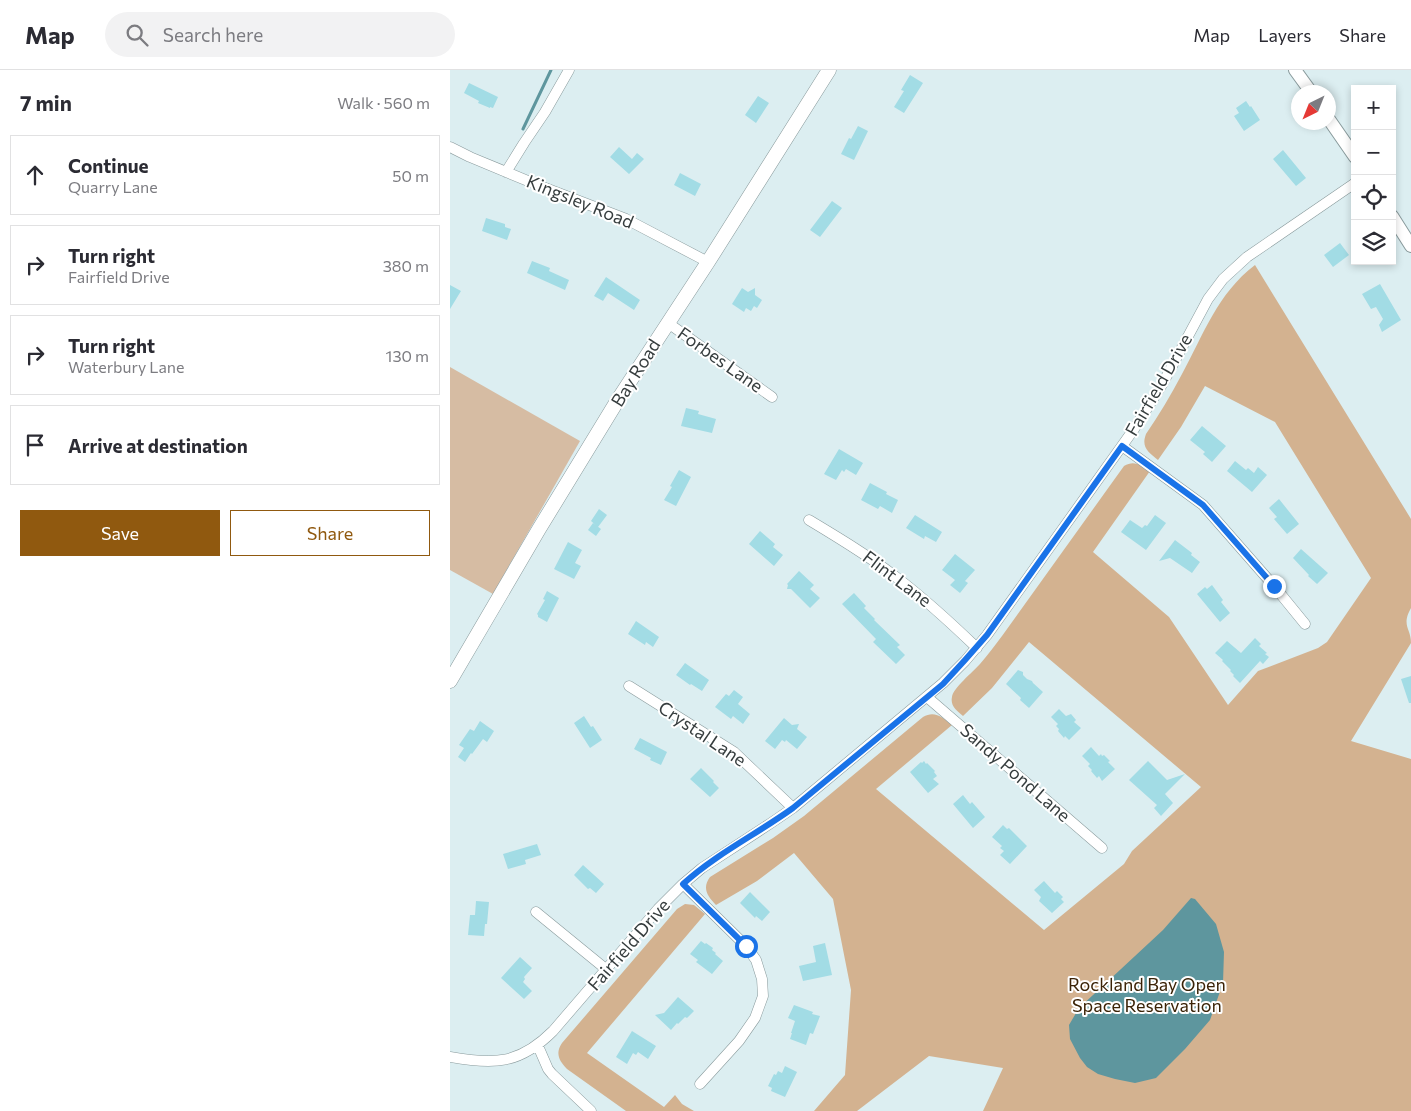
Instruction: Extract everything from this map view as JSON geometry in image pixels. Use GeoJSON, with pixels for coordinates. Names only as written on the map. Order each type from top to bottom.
{"type":"FeatureCollection","features":[{"type":"Feature","properties":{"kind":"main road","name":"Bay Road"},"geometry":{"type":"LineString","coordinates":[[450,681],[539,528],[619,398],[708,262],[829,70]]}},
{"type":"Feature","properties":{"kind":"street"},"geometry":{"type":"LineString","coordinates":[[506,172],[545,112],[569,70]]}},
{"type":"Feature","properties":{"kind":"street"},"geometry":{"type":"LineString","coordinates":[[1295,70],[1305,85]]}},
{"type":"Feature","properties":{"kind":"street"},"geometry":{"type":"LineString","coordinates":[[1336,130],[1351,151]]}},
{"type":"Feature","properties":{"kind":"street","name":"Kingsley Road"},"geometry":{"type":"LineString","coordinates":[[450,146],[470,157],[506,172],[626,219],[708,262]]}},
{"type":"Feature","properties":{"kind":"street","name":"Fairfield Drive"},"geometry":{"type":"LineString","coordinates":[[450,1057],[475,1061],[506,1060],[538,1046],[607,970],[658,909],[683,884],[702,868],[793,808],[943,684],[977,648],[1122,446],[1163,383],[1208,300],[1223,279],[1247,257],[1351,186]]}},
{"type":"Feature","properties":{"kind":"street"},"geometry":{"type":"LineString","coordinates":[[1395,220],[1411,246]]}},
{"type":"Feature","properties":{"kind":"street","name":"Forbes Lane"},"geometry":{"type":"LineString","coordinates":[[668,323],[772,397]]}},
{"type":"Feature","properties":{"kind":"street"},"geometry":{"type":"LineString","coordinates":[[1122,446],[1203,505],[1305,624]]}},
{"type":"Feature","properties":{"kind":"street","name":"Flint Lane"},"geometry":{"type":"LineString","coordinates":[[809,520],[861,552],[895,576],[938,611],[977,648]]}},
{"type":"Feature","properties":{"kind":"street","name":"Crystal Lane"},"geometry":{"type":"LineString","coordinates":[[629,686],[734,752],[793,808]]}},
{"type":"Feature","properties":{"kind":"street","name":"Sandy Pond Lane"},"geometry":{"type":"LineString","coordinates":[[927,697],[1102,848]]}},
{"type":"Feature","properties":{"kind":"street"},"geometry":{"type":"LineString","coordinates":[[683,884],[746,946],[756,960],[762,979],[763,996],[754,1018],[739,1041],[700,1084]]}},
{"type":"Feature","properties":{"kind":"street"},"geometry":{"type":"LineString","coordinates":[[536,912],[607,970]]}},
{"type":"Feature","properties":{"kind":"street"},"geometry":{"type":"LineString","coordinates":[[538,1046],[552,1074],[591,1111]]}},
{"type":"Feature","properties":{"kind":"shaded area"},"geometry":{"type":"Polygon","coordinates":[[[450,367],[580,441],[493,594],[450,570],[450,367]]]}},
{"type":"Feature","properties":{"kind":"green space","name":"Rockland Bay Open Space Reservation"},"geometry":{"type":"Polygon","coordinates":[[[1255,265],[1411,519],[1411,608],[1407,623],[1411,643],[1351,741],[1411,759],[1411,1111],[983,1111],[1003,1068],[929,1056],[857,1111],[814,1111],[845,1075],[851,990],[833,899],[794,853],[757,881],[716,905],[710,898],[706,888],[710,877],[773,838],[804,816],[923,717],[931,714],[939,716],[952,725],[876,789],[1044,930],[1124,864],[1132,851],[1201,787],[1029,642],[992,688],[963,716],[954,708],[952,703],[953,693],[980,664],[1002,636],[1124,466],[1134,463],[1150,471],[1093,552],[1169,617],[1228,705],[1258,671],[1318,648],[1327,642],[1371,578],[1275,422],[1205,386],[1181,427],[1158,460],[1148,452],[1145,446],[1146,434],[1174,390],[1212,315],[1242,276],[1255,265]]]}},
{"type":"Feature","properties":{"kind":"green space"},"geometry":{"type":"Polygon","coordinates":[[[685,904],[694,905],[705,914],[587,1053],[664,1107],[675,1095],[682,1104],[694,1111],[626,1111],[567,1069],[560,1060],[559,1050],[562,1043],[677,909],[685,904]]]}},
{"type":"Feature","properties":{"kind":"water"},"geometry":{"type":"Polygon","coordinates":[[[1191,898],[1195,899],[1216,924],[1224,952],[1223,983],[1210,1020],[1156,1078],[1135,1083],[1098,1074],[1087,1067],[1080,1058],[1070,1039],[1069,1025],[1079,1008],[1163,930],[1191,898]]]}},
{"type":"Feature","properties":{"kind":"building"},"geometry":{"type":"Polygon","coordinates":[[[910,75],[923,83],[904,113],[894,107],[904,91],[901,90],[910,75]]]}},
{"type":"Feature","properties":{"kind":"building"},"geometry":{"type":"Polygon","coordinates":[[[469,83],[498,97],[493,108],[478,103],[479,101],[464,93],[469,83]]]}},
{"type":"Feature","properties":{"kind":"building"},"geometry":{"type":"Polygon","coordinates":[[[758,96],[769,103],[756,123],[745,115],[758,96]]]}},
{"type":"Feature","properties":{"kind":"building"},"geometry":{"type":"Polygon","coordinates":[[[1246,101],[1260,120],[1244,131],[1234,116],[1239,113],[1236,108],[1246,101]]]}},
{"type":"Feature","properties":{"kind":"building"},"geometry":{"type":"Polygon","coordinates":[[[858,126],[868,131],[854,160],[841,154],[858,126]]]}},
{"type":"Feature","properties":{"kind":"building"},"geometry":{"type":"Polygon","coordinates":[[[619,147],[632,159],[637,153],[644,159],[629,174],[610,157],[619,147]]]}},
{"type":"Feature","properties":{"kind":"building"},"geometry":{"type":"Polygon","coordinates":[[[1283,150],[1306,178],[1296,186],[1273,159],[1283,150]]]}},
{"type":"Feature","properties":{"kind":"building"},"geometry":{"type":"Polygon","coordinates":[[[680,173],[701,184],[695,196],[674,185],[680,173]]]}},
{"type":"Feature","properties":{"kind":"building"},"geometry":{"type":"Polygon","coordinates":[[[832,201],[842,208],[820,237],[810,230],[832,201]]]}},
{"type":"Feature","properties":{"kind":"building"},"geometry":{"type":"Polygon","coordinates":[[[486,218],[505,224],[505,227],[511,229],[507,240],[482,231],[486,218]]]}},
{"type":"Feature","properties":{"kind":"building"},"geometry":{"type":"Polygon","coordinates":[[[1340,243],[1349,255],[1333,267],[1324,255],[1340,243]]]}},
{"type":"Feature","properties":{"kind":"building"},"geometry":{"type":"Polygon","coordinates":[[[532,261],[550,268],[549,271],[569,280],[565,290],[527,273],[532,261]]]}},
{"type":"Feature","properties":{"kind":"building"},"geometry":{"type":"Polygon","coordinates":[[[606,277],[640,300],[634,310],[608,293],[603,301],[594,296],[606,277]]]}},
{"type":"Feature","properties":{"kind":"building"},"geometry":{"type":"Polygon","coordinates":[[[1380,284],[1401,320],[1382,332],[1379,325],[1383,319],[1376,307],[1371,309],[1362,294],[1380,284]]]}},
{"type":"Feature","properties":{"kind":"building"},"geometry":{"type":"Polygon","coordinates":[[[450,285],[461,291],[450,309],[450,285]]]}},
{"type":"Feature","properties":{"kind":"building"},"geometry":{"type":"Polygon","coordinates":[[[742,288],[748,292],[755,288],[755,295],[762,300],[757,308],[754,306],[751,311],[746,308],[744,312],[732,304],[742,288]]]}},
{"type":"Feature","properties":{"kind":"building"},"geometry":{"type":"Polygon","coordinates":[[[686,408],[699,411],[698,414],[716,419],[712,433],[681,426],[686,408]]]}},
{"type":"Feature","properties":{"kind":"building"},"geometry":{"type":"Polygon","coordinates":[[[1202,426],[1226,446],[1212,462],[1203,454],[1205,452],[1190,440],[1202,426]]]}},
{"type":"Feature","properties":{"kind":"building"},"geometry":{"type":"Polygon","coordinates":[[[839,449],[863,463],[856,475],[846,469],[844,472],[842,470],[836,480],[824,474],[839,449]]]}},
{"type":"Feature","properties":{"kind":"building"},"geometry":{"type":"Polygon","coordinates":[[[1235,461],[1246,470],[1248,468],[1254,473],[1258,467],[1267,475],[1252,492],[1227,471],[1235,461]]]}},
{"type":"Feature","properties":{"kind":"building"},"geometry":{"type":"Polygon","coordinates":[[[679,470],[691,477],[676,506],[664,500],[679,470]]]}},
{"type":"Feature","properties":{"kind":"building"},"geometry":{"type":"Polygon","coordinates":[[[870,483],[898,500],[892,513],[880,506],[878,509],[861,500],[870,483]]]}},
{"type":"Feature","properties":{"kind":"building"},"geometry":{"type":"Polygon","coordinates":[[[1279,499],[1299,524],[1287,534],[1274,519],[1277,517],[1269,508],[1279,499]]]}},
{"type":"Feature","properties":{"kind":"building"},"geometry":{"type":"Polygon","coordinates":[[[599,509],[607,515],[598,527],[591,521],[599,509]]]}},
{"type":"Feature","properties":{"kind":"building"},"geometry":{"type":"Polygon","coordinates":[[[915,515],[942,532],[936,542],[925,536],[924,539],[906,528],[915,515]]]}},
{"type":"Feature","properties":{"kind":"building"},"geometry":{"type":"Polygon","coordinates":[[[1155,515],[1166,523],[1146,550],[1121,532],[1130,520],[1142,528],[1145,525],[1147,526],[1155,515]]]}},
{"type":"Feature","properties":{"kind":"building"},"geometry":{"type":"Polygon","coordinates":[[[593,523],[601,529],[596,536],[588,530],[593,523]]]}},
{"type":"Feature","properties":{"kind":"building"},"geometry":{"type":"Polygon","coordinates":[[[760,531],[775,544],[773,547],[783,555],[774,566],[749,544],[760,531]]]}},
{"type":"Feature","properties":{"kind":"building"},"geometry":{"type":"Polygon","coordinates":[[[1175,540],[1200,562],[1192,573],[1170,558],[1159,561],[1175,540]]]}},
{"type":"Feature","properties":{"kind":"building"},"geometry":{"type":"Polygon","coordinates":[[[568,542],[582,550],[575,563],[581,566],[574,579],[554,569],[568,542]]]}},
{"type":"Feature","properties":{"kind":"building"},"geometry":{"type":"Polygon","coordinates":[[[1301,549],[1328,573],[1317,584],[1293,558],[1301,549]]]}},
{"type":"Feature","properties":{"kind":"building"},"geometry":{"type":"Polygon","coordinates":[[[955,554],[975,570],[965,581],[968,583],[960,593],[950,585],[955,580],[942,570],[955,554]]]}},
{"type":"Feature","properties":{"kind":"building"},"geometry":{"type":"Polygon","coordinates":[[[799,571],[814,585],[810,589],[820,598],[810,608],[791,589],[787,589],[787,584],[799,571]]]}},
{"type":"Feature","properties":{"kind":"building"},"geometry":{"type":"Polygon","coordinates":[[[1212,585],[1223,600],[1221,602],[1230,613],[1220,622],[1197,594],[1205,587],[1207,589],[1212,585]]]}},
{"type":"Feature","properties":{"kind":"building"},"geometry":{"type":"Polygon","coordinates":[[[547,591],[559,598],[547,622],[538,617],[537,614],[545,600],[543,599],[547,591]]]}},
{"type":"Feature","properties":{"kind":"building"},"geometry":{"type":"Polygon","coordinates":[[[854,593],[866,606],[864,608],[874,620],[900,645],[897,647],[905,655],[896,664],[873,642],[876,639],[842,604],[854,593]]]}},
{"type":"Feature","properties":{"kind":"building"},"geometry":{"type":"Polygon","coordinates":[[[636,621],[659,637],[653,647],[646,642],[645,645],[628,634],[636,621]]]}},
{"type":"Feature","properties":{"kind":"building"},"geometry":{"type":"Polygon","coordinates":[[[1255,638],[1261,644],[1259,646],[1269,657],[1263,664],[1260,661],[1240,683],[1223,660],[1215,653],[1227,641],[1241,653],[1255,638]]]}},
{"type":"Feature","properties":{"kind":"building"},"geometry":{"type":"Polygon","coordinates":[[[685,663],[709,680],[702,691],[676,675],[685,663]]]}},
{"type":"Feature","properties":{"kind":"building"},"geometry":{"type":"Polygon","coordinates":[[[1018,670],[1023,672],[1027,679],[1032,681],[1043,692],[1029,708],[1006,684],[1018,670]]]}},
{"type":"Feature","properties":{"kind":"building"},"geometry":{"type":"Polygon","coordinates":[[[1411,676],[1411,703],[1409,703],[1401,679],[1411,676]]]}},
{"type":"Feature","properties":{"kind":"building"},"geometry":{"type":"Polygon","coordinates":[[[734,690],[743,697],[738,704],[750,714],[743,724],[733,716],[731,719],[715,707],[726,694],[729,696],[734,690]]]}},
{"type":"Feature","properties":{"kind":"building"},"geometry":{"type":"Polygon","coordinates":[[[1059,709],[1066,716],[1071,714],[1076,720],[1074,722],[1081,728],[1069,740],[1065,736],[1064,738],[1058,731],[1059,729],[1056,726],[1058,724],[1051,717],[1059,709]]]}},
{"type":"Feature","properties":{"kind":"building"},"geometry":{"type":"Polygon","coordinates":[[[584,716],[602,740],[590,748],[574,723],[584,716]]]}},
{"type":"Feature","properties":{"kind":"building"},"geometry":{"type":"Polygon","coordinates":[[[784,718],[792,725],[799,724],[797,729],[807,737],[797,749],[786,740],[785,742],[782,740],[775,749],[765,741],[784,718]]]}},
{"type":"Feature","properties":{"kind":"building"},"geometry":{"type":"Polygon","coordinates":[[[480,721],[494,731],[487,742],[483,739],[465,762],[458,757],[464,748],[459,745],[470,729],[474,731],[480,721]]]}},
{"type":"Feature","properties":{"kind":"building"},"geometry":{"type":"Polygon","coordinates":[[[640,738],[667,752],[661,765],[634,749],[640,738]]]}},
{"type":"Feature","properties":{"kind":"building"},"geometry":{"type":"Polygon","coordinates":[[[1091,747],[1099,756],[1101,754],[1102,756],[1104,755],[1115,769],[1102,781],[1099,776],[1097,778],[1091,771],[1088,766],[1090,764],[1082,756],[1091,747]]]}},
{"type":"Feature","properties":{"kind":"building"},"geometry":{"type":"Polygon","coordinates":[[[924,761],[935,771],[937,776],[933,779],[939,784],[928,793],[910,772],[924,761]]]}},
{"type":"Feature","properties":{"kind":"building"},"geometry":{"type":"Polygon","coordinates":[[[1148,761],[1167,780],[1185,774],[1165,794],[1173,803],[1161,816],[1154,808],[1157,805],[1129,780],[1148,761]]]}},
{"type":"Feature","properties":{"kind":"building"},"geometry":{"type":"Polygon","coordinates":[[[701,768],[719,788],[710,797],[690,779],[701,768]]]}},
{"type":"Feature","properties":{"kind":"building"},"geometry":{"type":"Polygon","coordinates":[[[963,795],[985,817],[973,828],[953,804],[963,795]]]}},
{"type":"Feature","properties":{"kind":"building"},"geometry":{"type":"Polygon","coordinates":[[[1003,825],[1007,829],[1009,828],[1027,846],[1010,864],[1000,855],[1004,851],[1000,848],[1002,846],[992,837],[1003,825]]]}},
{"type":"Feature","properties":{"kind":"building"},"geometry":{"type":"Polygon","coordinates":[[[537,844],[541,855],[525,860],[526,864],[508,869],[503,854],[537,844]]]}},
{"type":"Feature","properties":{"kind":"building"},"geometry":{"type":"Polygon","coordinates":[[[583,865],[604,884],[596,893],[590,888],[588,889],[574,875],[583,865]]]}},
{"type":"Feature","properties":{"kind":"building"},"geometry":{"type":"Polygon","coordinates":[[[1044,881],[1055,893],[1057,891],[1063,897],[1061,899],[1064,902],[1052,913],[1039,901],[1041,897],[1034,890],[1044,881]]]}},
{"type":"Feature","properties":{"kind":"building"},"geometry":{"type":"Polygon","coordinates":[[[750,892],[770,912],[762,921],[756,916],[755,918],[740,903],[750,892]]]}},
{"type":"Feature","properties":{"kind":"building"},"geometry":{"type":"Polygon","coordinates":[[[476,901],[489,902],[484,936],[468,935],[470,915],[475,915],[476,901]]]}},
{"type":"Feature","properties":{"kind":"building"},"geometry":{"type":"Polygon","coordinates":[[[701,941],[713,948],[712,950],[715,954],[723,961],[712,974],[696,962],[698,960],[690,954],[701,941]]]}},
{"type":"Feature","properties":{"kind":"building"},"geometry":{"type":"Polygon","coordinates":[[[825,943],[832,975],[803,981],[799,966],[816,962],[813,946],[825,943]]]}},
{"type":"Feature","properties":{"kind":"building"},"geometry":{"type":"Polygon","coordinates":[[[520,957],[532,968],[524,977],[523,982],[532,991],[524,999],[501,978],[520,957]]]}},
{"type":"Feature","properties":{"kind":"building"},"geometry":{"type":"Polygon","coordinates":[[[678,997],[694,1011],[687,1018],[685,1017],[677,1023],[671,1030],[655,1015],[664,1013],[678,997]]]}},
{"type":"Feature","properties":{"kind":"building"},"geometry":{"type":"Polygon","coordinates":[[[794,1005],[820,1016],[813,1034],[810,1033],[806,1045],[790,1039],[795,1021],[788,1018],[794,1005]]]}},
{"type":"Feature","properties":{"kind":"building"},"geometry":{"type":"Polygon","coordinates":[[[632,1031],[656,1046],[648,1059],[638,1052],[636,1055],[633,1053],[627,1064],[616,1057],[632,1031]]]}},
{"type":"Feature","properties":{"kind":"building"},"geometry":{"type":"Polygon","coordinates":[[[785,1066],[797,1072],[785,1097],[771,1091],[772,1088],[768,1086],[774,1074],[776,1075],[778,1071],[782,1073],[785,1066]]]}},
{"type":"Feature","properties":{"kind":"waterway"},"geometry":{"type":"LineString","coordinates":[[523,129],[551,70]]}},
{"type":"Feature","properties":{"kind":"route"},"geometry":{"type":"LineString","coordinates":[[746,946],[683,884],[702,868],[793,808],[943,684],[987,635],[1122,446],[1203,505],[1274,586]]}}]}
